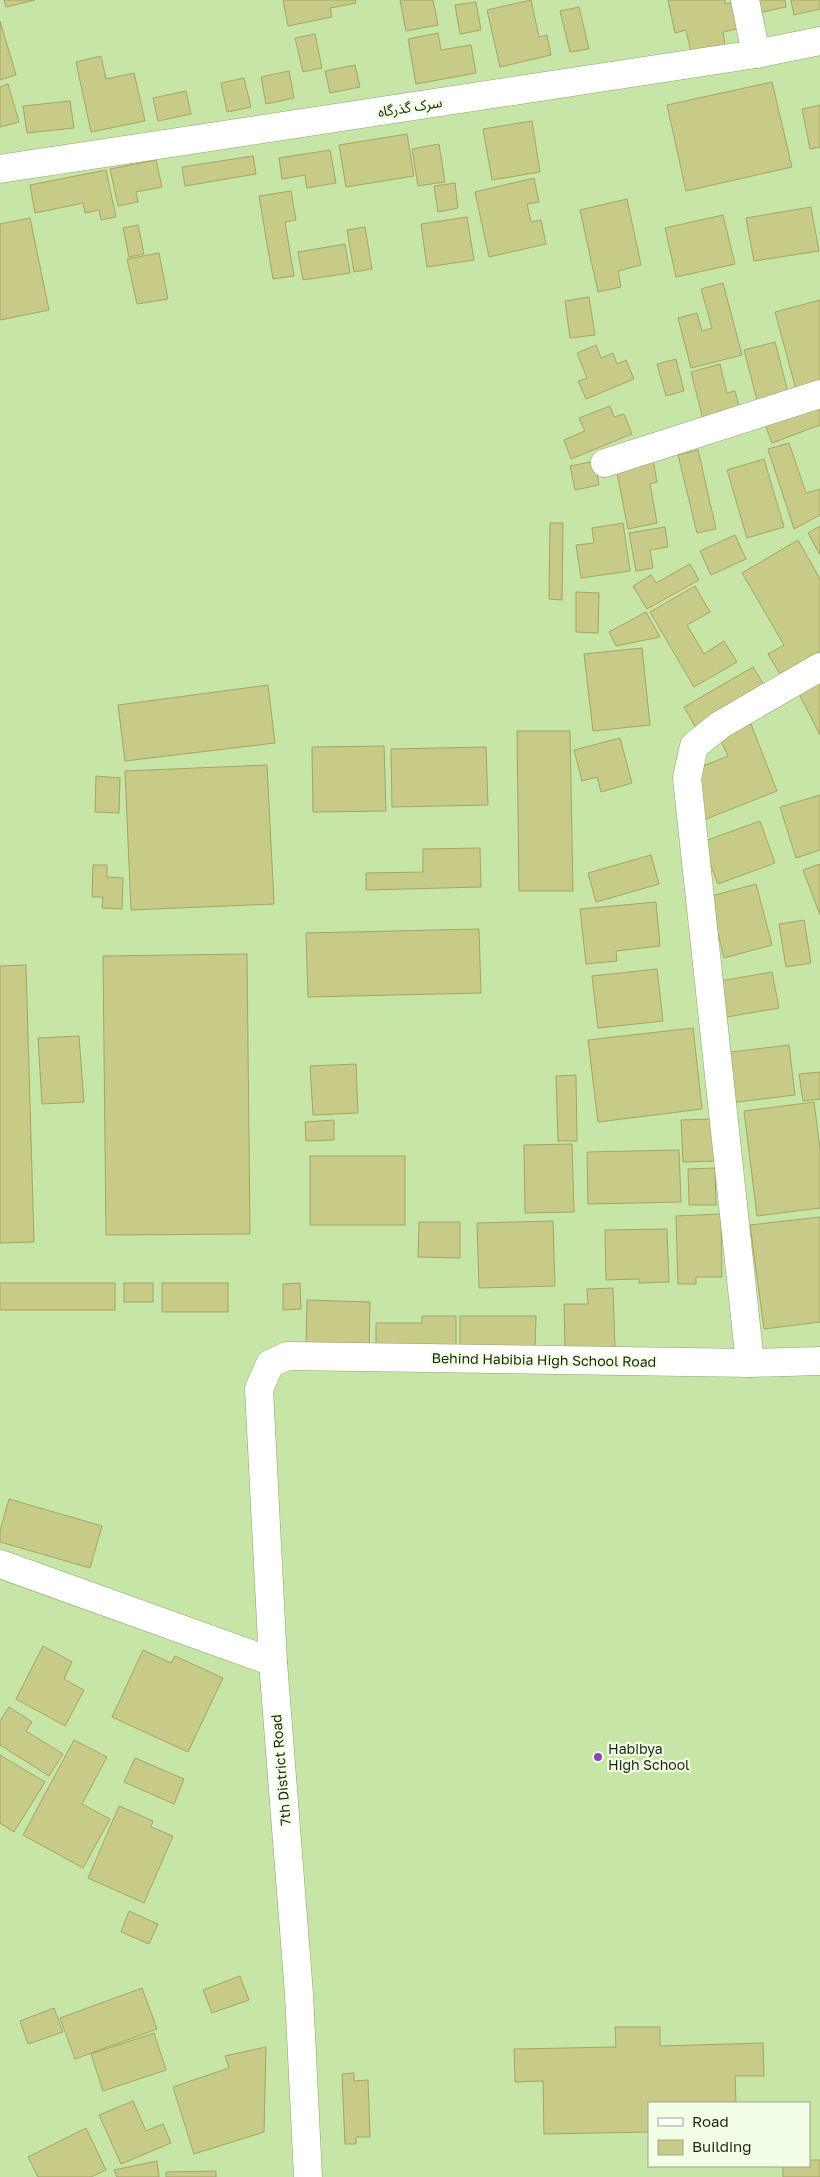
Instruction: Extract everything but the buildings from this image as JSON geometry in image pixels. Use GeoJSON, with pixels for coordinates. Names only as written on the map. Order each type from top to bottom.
{"type":"FeatureCollection","features":[{"type":"Feature","properties":{"kind":"street"},"geometry":{"type":"LineString","coordinates":[[745,0],[756,54]]}},
{"type":"Feature","properties":{"kind":"street","name":"سرک گذرگاه"},"geometry":{"type":"LineString","coordinates":[[0,169],[756,54],[820,41]]}},
{"type":"Feature","properties":{"kind":"street"},"geometry":{"type":"LineString","coordinates":[[605,463],[820,394]]}},
{"type":"Feature","properties":{"kind":"street"},"geometry":{"type":"LineString","coordinates":[[750,1364],[687,778],[694,746],[720,725],[820,667]]}},
{"type":"Feature","properties":{"kind":"street","name":"Behind Habibia High School Road"},"geometry":{"type":"LineString","coordinates":[[270,1364],[288,1356],[750,1364],[820,1361]]}},
{"type":"Feature","properties":{"kind":"street","name":"7th District Road"},"geometry":{"type":"LineString","coordinates":[[270,1364],[259,1389],[273,1662],[299,1994],[308,2177]]}},
{"type":"Feature","properties":{"kind":"street"},"geometry":{"type":"LineString","coordinates":[[0,1564],[273,1662]]}},
{"type":"Feature","properties":{"kind":"place","name":"Habibya High School"},"geometry":{"type":"Point","coordinates":[598,1757]}}]}
